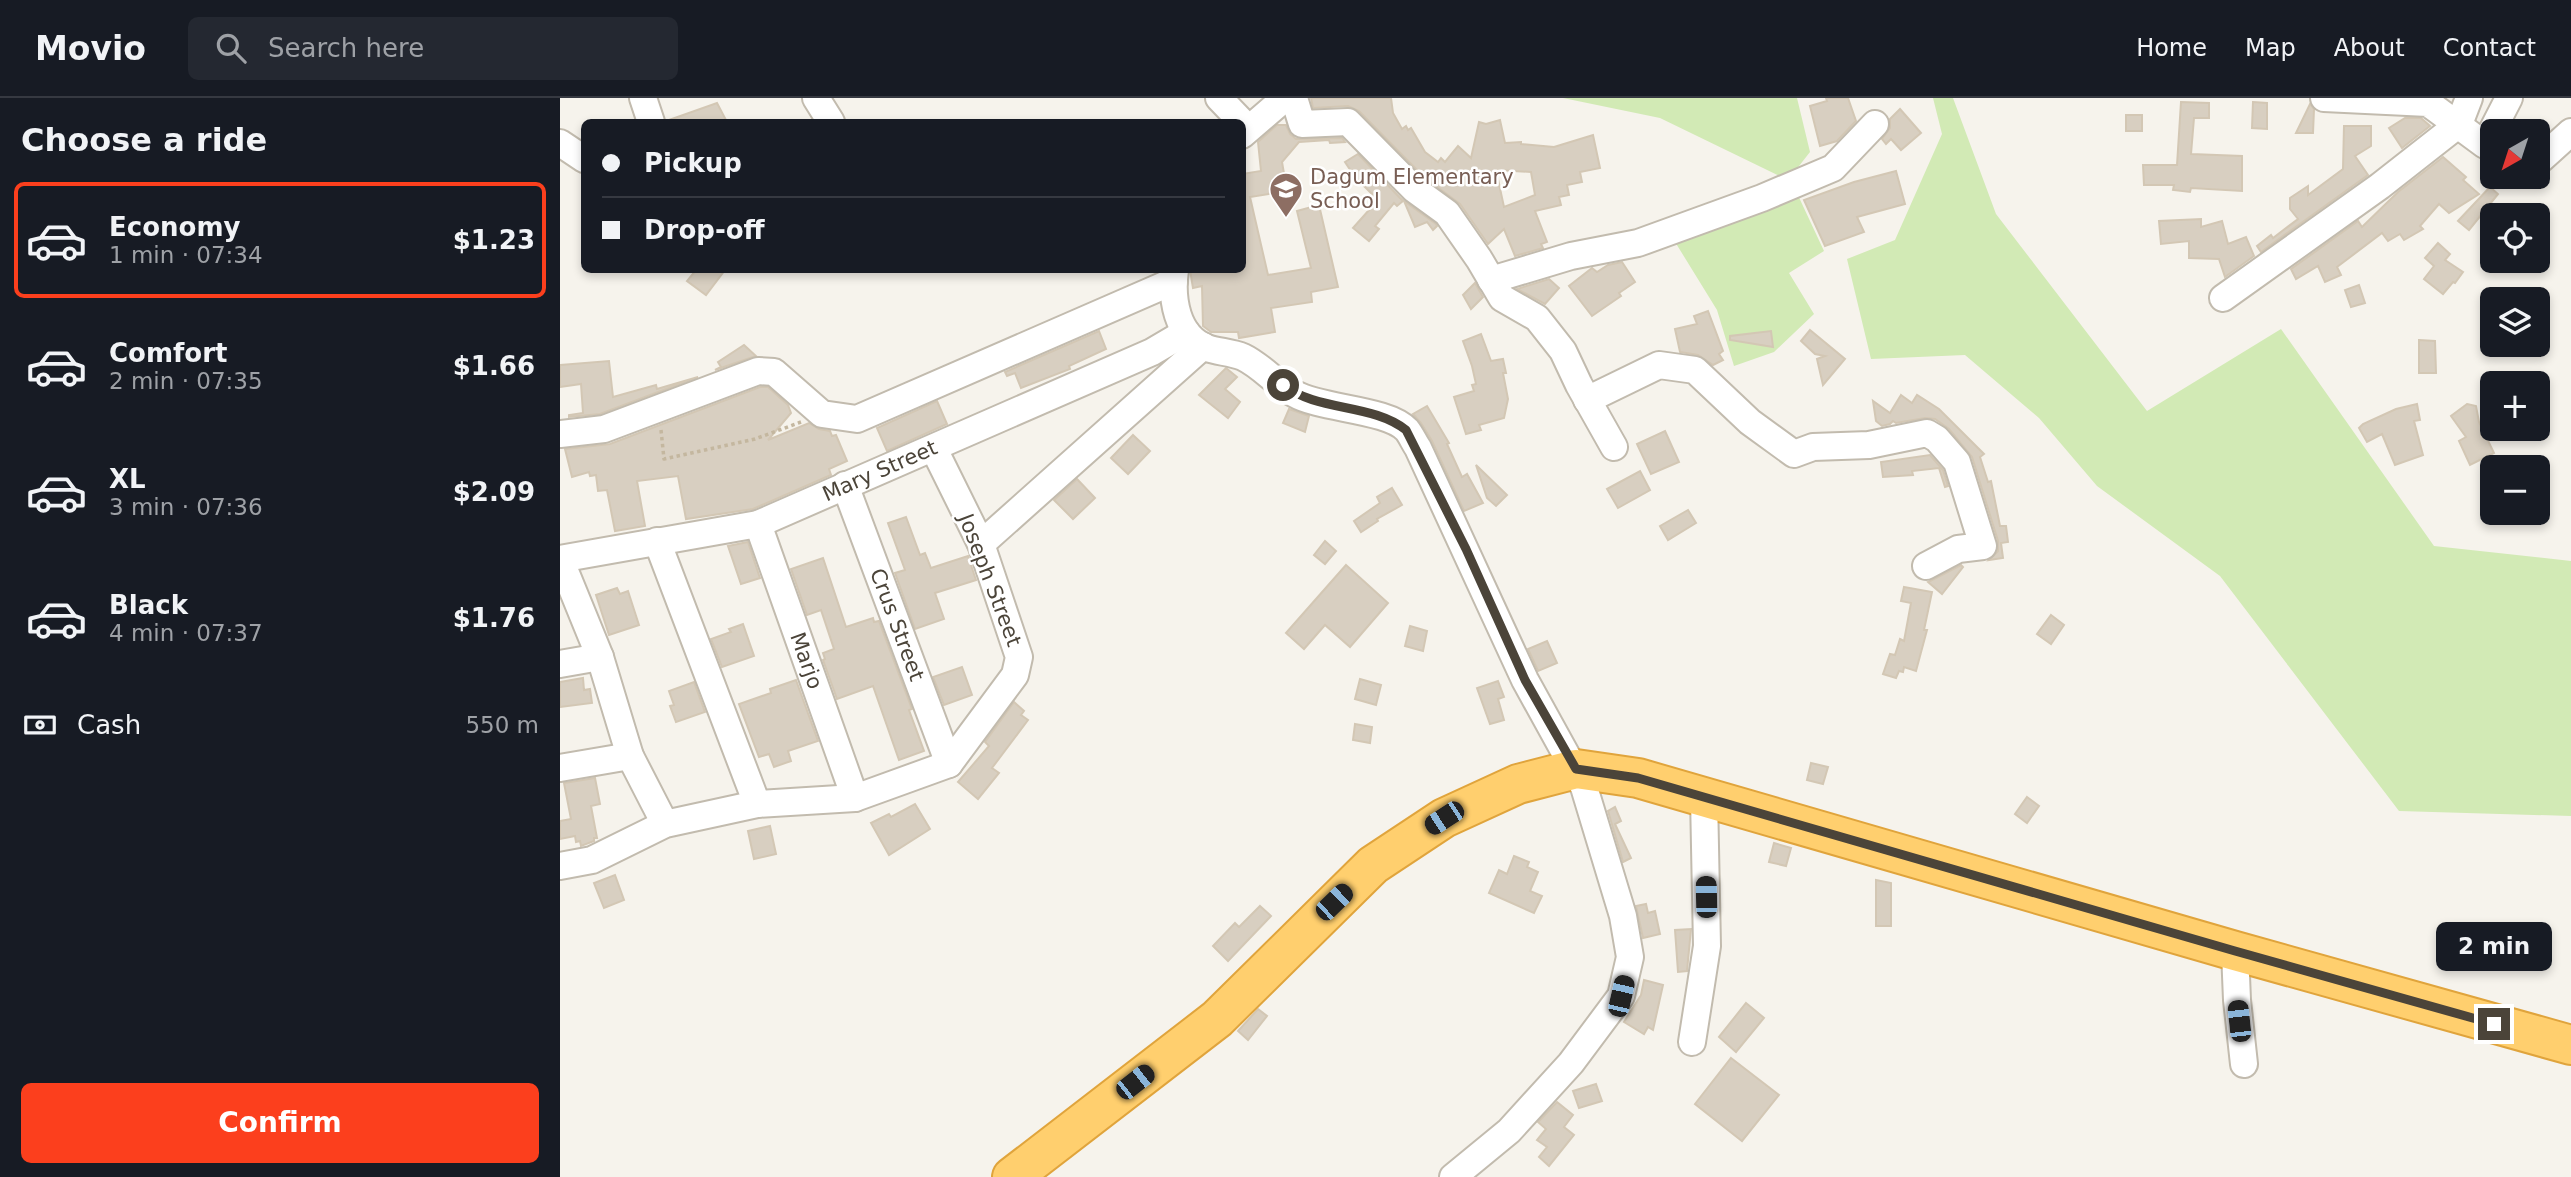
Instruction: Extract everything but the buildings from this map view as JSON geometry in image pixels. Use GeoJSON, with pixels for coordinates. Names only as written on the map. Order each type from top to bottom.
{"type":"FeatureCollection","features":[{"type":"Feature","properties":{"kind":"highway"},"geometry":{"type":"LineString","coordinates":[[1012,1177],[1217,1019],[1373,865],[1444,818],[1518,784],[1576,769],[1638,778],[2571,1045]]}},
{"type":"Feature","properties":{"kind":"street"},"geometry":{"type":"LineString","coordinates":[[643,98],[650,119]]}},
{"type":"Feature","properties":{"kind":"street"},"geometry":{"type":"LineString","coordinates":[[816,98],[829,119]]}},
{"type":"Feature","properties":{"kind":"street"},"geometry":{"type":"LineString","coordinates":[[1219,98],[1237,119]]}},
{"type":"Feature","properties":{"kind":"street"},"geometry":{"type":"LineString","coordinates":[[1246,126],[1285,98]]}},
{"type":"Feature","properties":{"kind":"street"},"geometry":{"type":"LineString","coordinates":[[1294,98],[1303,124],[1348,122],[1414,189],[1447,213],[1502,298],[1537,318],[1557,343],[1614,447]]}},
{"type":"Feature","properties":{"kind":"street"},"geometry":{"type":"LineString","coordinates":[[2324,98],[2428,103],[2480,135]]}},
{"type":"Feature","properties":{"kind":"street"},"geometry":{"type":"LineString","coordinates":[[2223,298],[2380,186],[2459,124],[2469,98]]}},
{"type":"Feature","properties":{"kind":"street"},"geometry":{"type":"LineString","coordinates":[[2500,119],[2510,98]]}},
{"type":"Feature","properties":{"kind":"street"},"geometry":{"type":"LineString","coordinates":[[1492,280],[1571,256],[1638,243],[1762,198],[1833,168],[1875,124]]}},
{"type":"Feature","properties":{"kind":"street"},"geometry":{"type":"LineString","coordinates":[[2550,152],[2571,132]]}},
{"type":"Feature","properties":{"kind":"street"},"geometry":{"type":"LineString","coordinates":[[560,143],[581,157]]}},
{"type":"Feature","properties":{"kind":"street"},"geometry":{"type":"LineString","coordinates":[[560,434],[604,429],[758,371],[774,372],[822,414],[856,419],[1174,275],[1177,314],[1194,339],[1241,356],[1296,395],[1398,423],[1406,430],[1466,549],[1525,680],[1584,787],[1623,916],[1630,957],[1621,996],[1570,1063],[1509,1131],[1453,1177]]}},
{"type":"Feature","properties":{"kind":"street"},"geometry":{"type":"LineString","coordinates":[[981,544],[1194,339]]}},
{"type":"Feature","properties":{"kind":"street","name":"Mary Street"},"geometry":{"type":"LineString","coordinates":[[560,559],[758,524],[1152,352],[1194,339]]}},
{"type":"Feature","properties":{"kind":"street"},"geometry":{"type":"LineString","coordinates":[[1587,400],[1659,365],[1695,370],[1751,422],[1794,454],[1813,447],[1869,445],[1927,433],[1937,439],[1957,462],[1983,546],[1958,549],[1926,566]]}},
{"type":"Feature","properties":{"kind":"street","name":"Joseph Street"},"geometry":{"type":"LineString","coordinates":[[934,449],[981,544],[1019,657],[1015,675],[949,764]]}},
{"type":"Feature","properties":{"kind":"street","name":"Crus Street"},"geometry":{"type":"LineString","coordinates":[[845,485],[949,764]]}},
{"type":"Feature","properties":{"kind":"street","name":"Marjo"},"geometry":{"type":"LineString","coordinates":[[758,524],[855,799]]}},
{"type":"Feature","properties":{"kind":"street"},"geometry":{"type":"LineString","coordinates":[[657,541],[757,804]]}},
{"type":"Feature","properties":{"kind":"street"},"geometry":{"type":"LineString","coordinates":[[560,559],[600,656],[630,756],[666,824]]}},
{"type":"Feature","properties":{"kind":"street"},"geometry":{"type":"LineString","coordinates":[[560,664],[600,656]]}},
{"type":"Feature","properties":{"kind":"street"},"geometry":{"type":"LineString","coordinates":[[560,768],[630,756]]}},
{"type":"Feature","properties":{"kind":"street"},"geometry":{"type":"LineString","coordinates":[[560,866],[592,860],[666,824],[757,804],[855,799],[949,764]]}},
{"type":"Feature","properties":{"kind":"street"},"geometry":{"type":"LineString","coordinates":[[1692,1042],[1707,946],[1704,797]]}},
{"type":"Feature","properties":{"kind":"street"},"geometry":{"type":"LineString","coordinates":[[2235,951],[2244,1064]]}},
{"type":"Feature","properties":{"kind":"path"},"geometry":{"type":"LineString","coordinates":[[658,409],[664,459],[755,439],[822,414]]}},
{"type":"Feature","properties":{"kind":"green space"},"geometry":{"type":"Polygon","coordinates":[[[1563,98],[1797,98],[1810,152],[1788,180],[1660,118],[1563,98]]]}},
{"type":"Feature","properties":{"kind":"green space"},"geometry":{"type":"Polygon","coordinates":[[[1933,98],[1953,98],[1996,214],[2147,411],[2281,329],[2434,546],[2571,561],[2571,816],[2399,811],[2220,576],[2097,486],[2039,418],[1965,355],[1871,359],[1847,259],[1895,240],[1942,134],[1933,98]]]}},
{"type":"Feature","properties":{"kind":"green space"},"geometry":{"type":"Polygon","coordinates":[[[1796,191],[1824,251],[1789,273],[1814,314],[1774,352],[1734,366],[1717,310],[1672,237],[1796,191]]]}},
{"type":"Feature","properties":{"kind":"place","name":"Dagum Elementary School"},"geometry":{"type":"Point","coordinates":[1286,219]}},
{"type":"Feature","properties":{"kind":"route"},"geometry":{"type":"LineString","coordinates":[[1283,385],[1296,395],[1398,423],[1406,430],[1418,448],[1525,680],[1576,769],[1638,778],[2494,1024]]}}]}
